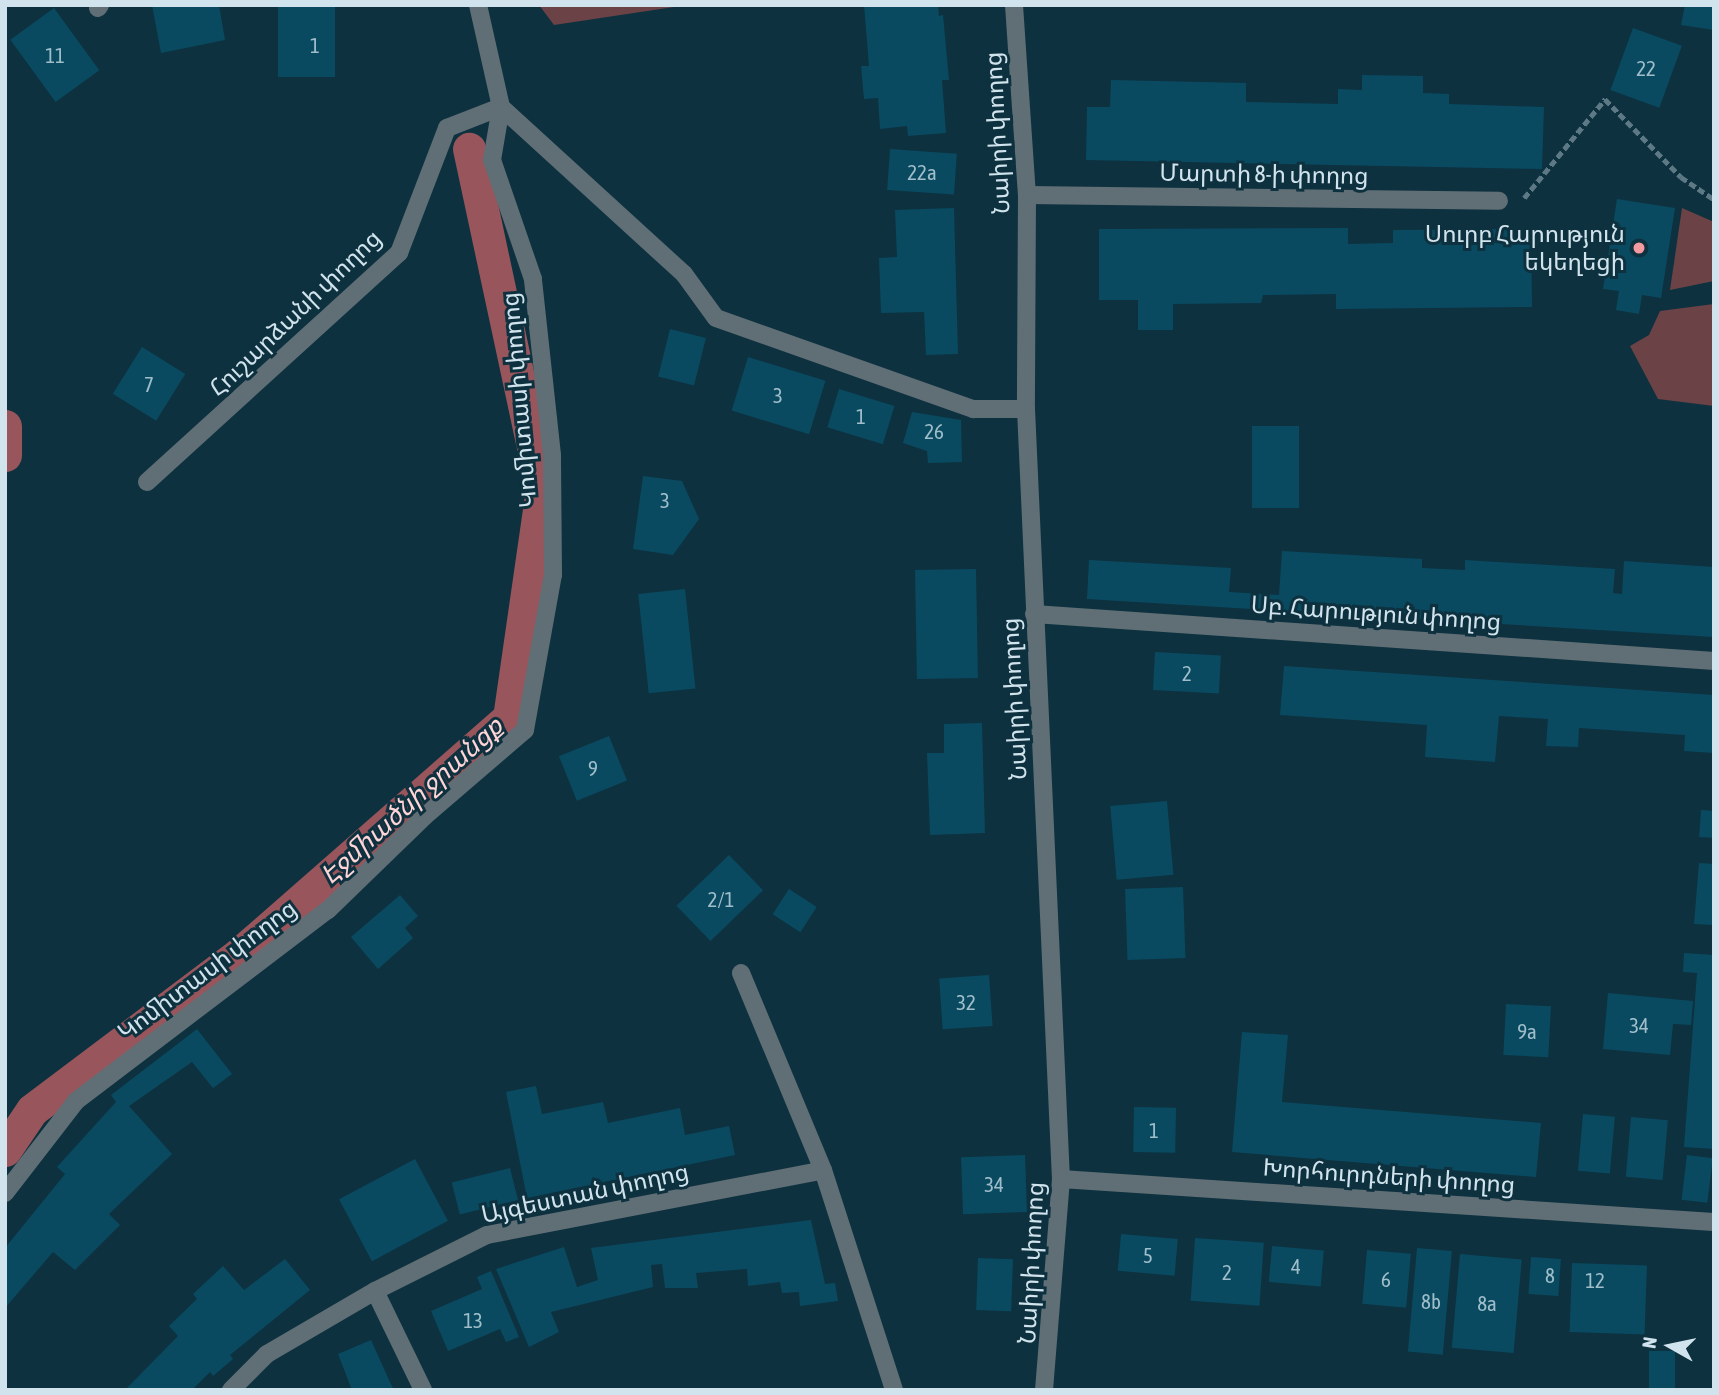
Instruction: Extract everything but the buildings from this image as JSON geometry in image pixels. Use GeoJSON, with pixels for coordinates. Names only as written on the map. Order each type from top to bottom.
{"type":"FeatureCollection","features":[{"type":"Feature","properties":{"kind":"street","name":"Կոմիտասի փողոց"},"geometry":{"type":"LineString","coordinates":[[5,1193],[76,1101],[328,910],[425,817],[525,730],[553,575],[552,455],[533,279],[492,160],[501,107],[478,5]]}},
{"type":"Feature","properties":{"kind":"street","name":"Նաիրի փողոց"},"geometry":{"type":"LineString","coordinates":[[1014,5],[1027,195],[1026,409],[1061,1179],[1044,1390]]}},
{"type":"Feature","properties":{"kind":"street"},"geometry":{"type":"LineString","coordinates":[[501,107],[684,274],[716,318],[973,409],[1026,409]]}},
{"type":"Feature","properties":{"kind":"street","name":"Հուշարձանի փողոց"},"geometry":{"type":"LineString","coordinates":[[147,482],[399,253],[447,128],[501,107]]}},
{"type":"Feature","properties":{"kind":"street","name":"Մարտի 8-ի փողոց"},"geometry":{"type":"LineString","coordinates":[[1027,195],[1499,201]]}},
{"type":"Feature","properties":{"kind":"street","name":"Սբ. Հարություն փողոց"},"geometry":{"type":"LineString","coordinates":[[1034,614],[1714,661]]}},
{"type":"Feature","properties":{"kind":"street"},"geometry":{"type":"LineString","coordinates":[[741,973],[823,1170],[894,1390]]}},
{"type":"Feature","properties":{"kind":"street","name":"Այգեստան փողոց"},"geometry":{"type":"LineString","coordinates":[[231,1390],[267,1354],[375,1291],[487,1235],[823,1170]]}},
{"type":"Feature","properties":{"kind":"street","name":"Խորհուրդների փողոց"},"geometry":{"type":"LineString","coordinates":[[1061,1179],[1714,1222]]}},
{"type":"Feature","properties":{"kind":"street"},"geometry":{"type":"LineString","coordinates":[[375,1291],[423,1390]]}},
{"type":"Feature","properties":{"kind":"path"},"geometry":{"type":"LineString","coordinates":[[1499,201],[1522,200],[1605,99],[1681,177],[1714,199]]}},
{"type":"Feature","properties":{"kind":"shaded area"},"geometry":{"type":"Polygon","coordinates":[[[539,5],[687,5],[554,25],[539,5]]]}},
{"type":"Feature","properties":{"kind":"shaded area"},"geometry":{"type":"Polygon","coordinates":[[[1682,208],[1714,222],[1714,281],[1670,290],[1682,208]]]}},
{"type":"Feature","properties":{"kind":"shaded area"},"geometry":{"type":"Polygon","coordinates":[[[1714,304],[1714,406],[1658,399],[1630,346],[1649,335],[1660,311],[1714,304]]]}},
{"type":"Feature","properties":{"kind":"waterway","name":"Էջմիածնի ջրանցք"},"geometry":{"type":"LineString","coordinates":[[5,1150],[32,1110],[239,954],[509,718],[542,489],[469,149]]}},
{"type":"Feature","properties":{"kind":"waterway"},"geometry":{"type":"LineString","coordinates":[[5,426],[5,455]]}},
{"type":"Feature","properties":{"kind":"place","name":"Սուրբ Հարություն եկեղեցի"},"geometry":{"type":"Point","coordinates":[1639,248]}}]}
